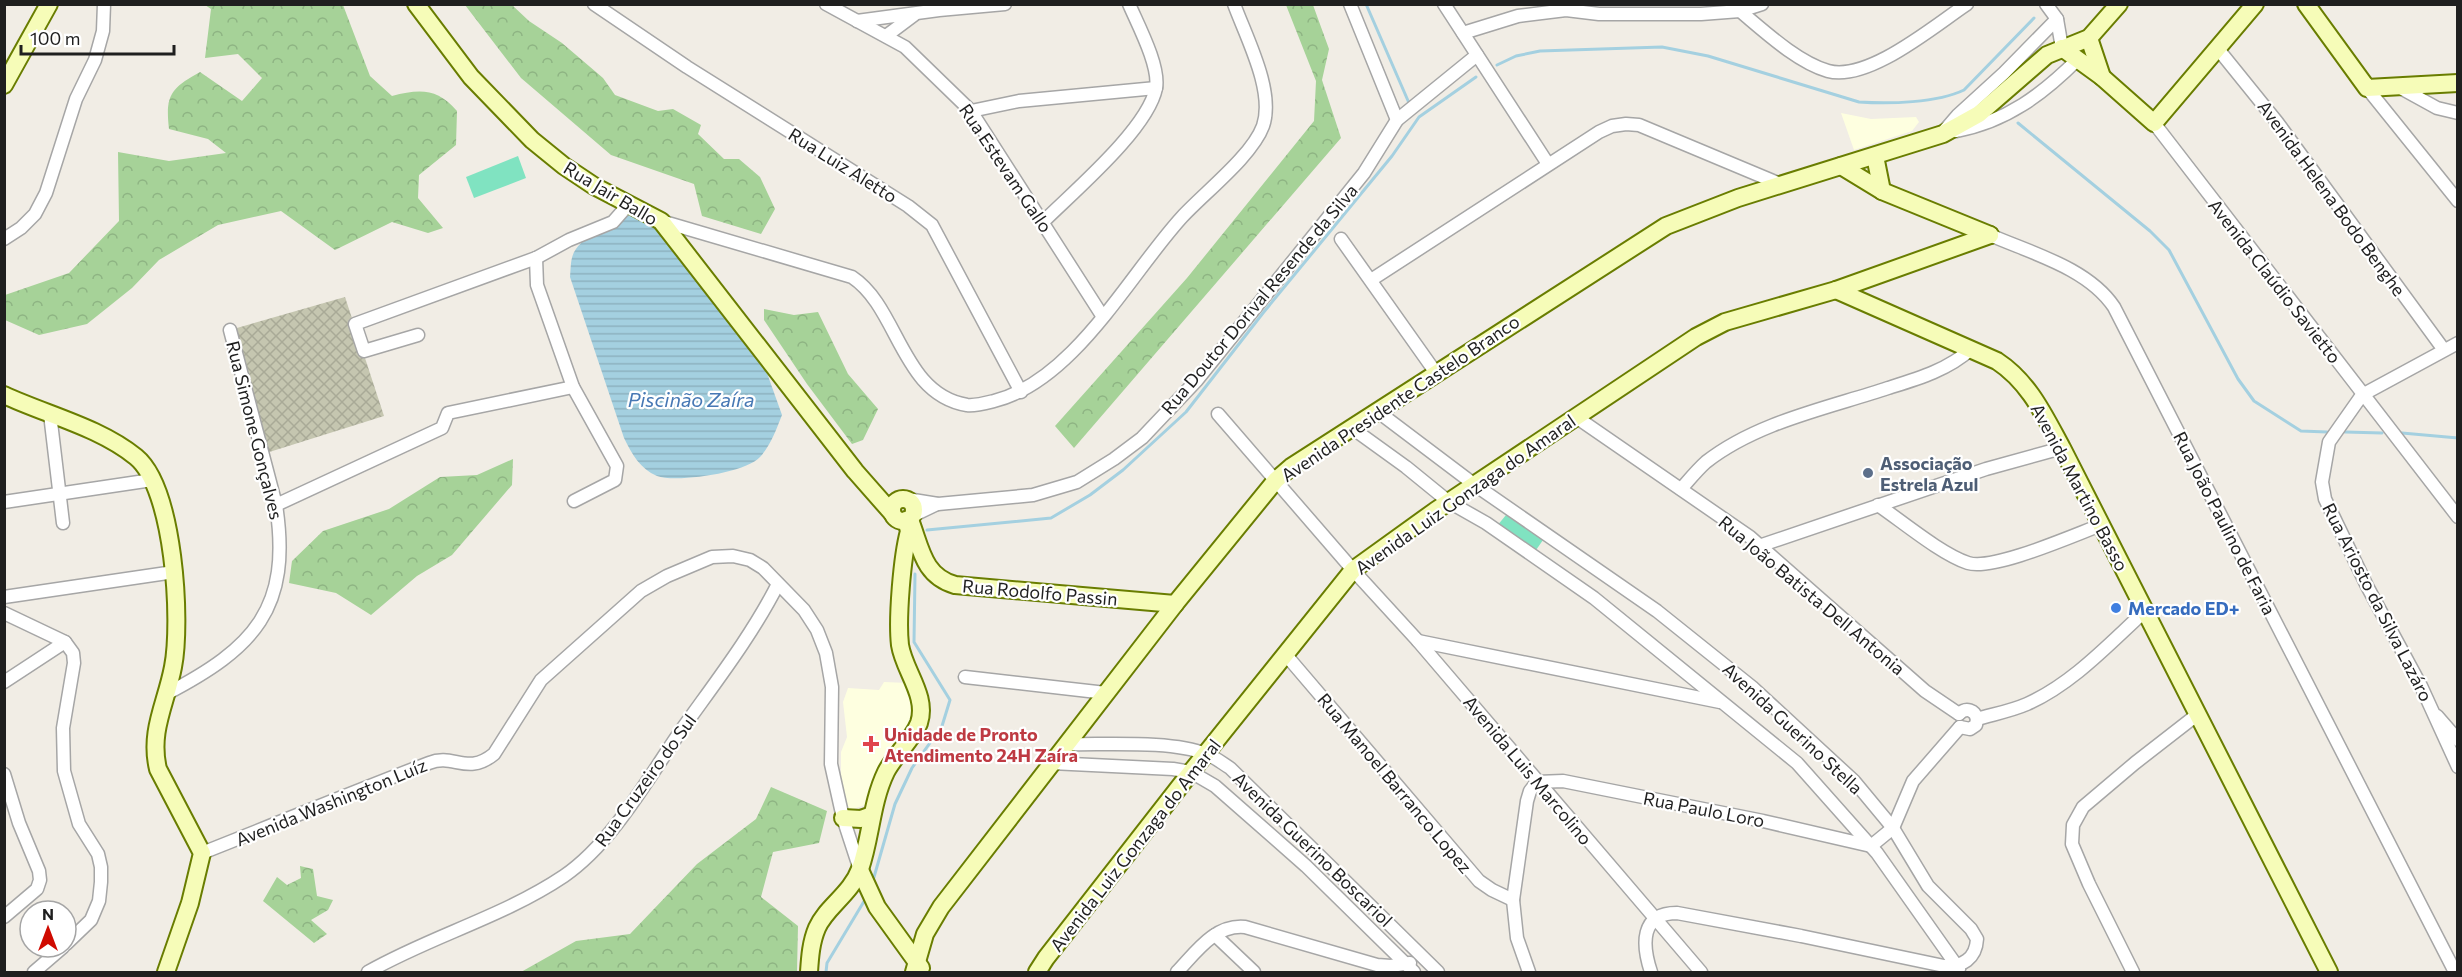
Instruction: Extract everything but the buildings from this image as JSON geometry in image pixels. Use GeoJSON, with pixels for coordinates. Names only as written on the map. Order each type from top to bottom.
{"type":"FeatureCollection","features":[{"type":"Feature","properties":{"kind":"street"},"geometry":{"type":"LineString","coordinates":[[4,85],[49,4]]}},
{"type":"Feature","properties":{"kind":"street"},"geometry":{"type":"LineString","coordinates":[[4,238],[21,228],[35,214],[46,193],[76,99],[95,60],[103,31],[104,4]]}},
{"type":"Feature","properties":{"kind":"street","name":"Rua Jair Ballo"},"geometry":{"type":"LineString","coordinates":[[416,4],[471,77],[532,140],[564,166],[628,205],[661,221],[861,477],[904,512]]}},
{"type":"Feature","properties":{"kind":"street","name":"Rua Luiz Aletto"},"geometry":{"type":"LineString","coordinates":[[594,4],[687,67],[908,206],[932,225],[1021,392]]}},
{"type":"Feature","properties":{"kind":"street","name":"Rua Estevam Gallo"},"geometry":{"type":"LineString","coordinates":[[826,4],[905,47],[971,111],[1103,317]]}},
{"type":"Feature","properties":{"kind":"street"},"geometry":{"type":"LineString","coordinates":[[856,21],[915,14],[943,7],[1005,4]]}},
{"type":"Feature","properties":{"kind":"street"},"geometry":{"type":"LineString","coordinates":[[1043,222],[1133,130],[1151,101],[1156,87],[1156,77],[1130,4]]}},
{"type":"Feature","properties":{"kind":"street"},"geometry":{"type":"LineString","coordinates":[[661,221],[852,277],[866,289],[916,372],[928,385],[955,402],[969,405],[989,403],[1021,392],[1058,365],[1103,317],[1125,292],[1172,228],[1244,154],[1263,126],[1264,89],[1234,4]]}},
{"type":"Feature","properties":{"kind":"street"},"geometry":{"type":"LineString","coordinates":[[1350,4],[1397,120]]}},
{"type":"Feature","properties":{"kind":"street"},"geometry":{"type":"LineString","coordinates":[[1444,4],[1548,164]]}},
{"type":"Feature","properties":{"kind":"street"},"geometry":{"type":"LineString","coordinates":[[1463,33],[1509,18],[1564,7],[1608,14],[1701,14],[1740,11],[1762,4]]}},
{"type":"Feature","properties":{"kind":"street"},"geometry":{"type":"LineString","coordinates":[[1740,11],[1773,39],[1817,67],[1831,72],[1847,72],[1878,62],[1967,4]]}},
{"type":"Feature","properties":{"kind":"street"},"geometry":{"type":"LineString","coordinates":[[2046,4],[2057,19],[2062,48]]}},
{"type":"Feature","properties":{"kind":"street","name":"Avenida Presidente Castelo Branco"},"geometry":{"type":"LineString","coordinates":[[1943,134],[1972,119],[2047,55],[2089,38],[2119,4]]}},
{"type":"Feature","properties":{"kind":"street"},"geometry":{"type":"LineString","coordinates":[[2154,123],[2255,4]]}},
{"type":"Feature","properties":{"kind":"street"},"geometry":{"type":"LineString","coordinates":[[2306,4],[2367,88],[2457,201]]}},
{"type":"Feature","properties":{"kind":"street"},"geometry":{"type":"LineString","coordinates":[[886,36],[915,14]]}},
{"type":"Feature","properties":{"kind":"street"},"geometry":{"type":"LineString","coordinates":[[1943,134],[1958,115],[2004,74],[2057,19]]}},
{"type":"Feature","properties":{"kind":"street"},"geometry":{"type":"LineString","coordinates":[[2089,38],[2102,77]]}},
{"type":"Feature","properties":{"kind":"street","name":"Avenida Claúdio Savietto"},"geometry":{"type":"LineString","coordinates":[[2062,48],[2102,77],[2154,123],[2457,517]]}},
{"type":"Feature","properties":{"kind":"street","name":"Avenida Helena Bodo Benghe"},"geometry":{"type":"LineString","coordinates":[[2218,48],[2277,122],[2444,350]]}},
{"type":"Feature","properties":{"kind":"street","name":"Rua Doutor Dorival Resende da Silva"},"geometry":{"type":"LineString","coordinates":[[904,512],[938,504],[1033,495],[1077,482],[1142,438],[1197,380],[1364,173],[1397,120],[1477,55]]}},
{"type":"Feature","properties":{"kind":"street","name":"Avenida Presidente Castelo Branco"},"geometry":{"type":"LineString","coordinates":[[918,969],[920,947],[932,920],[1175,604],[1276,480],[1291,467],[1666,226],[1708,208],[1780,184],[1943,134],[1973,128],[2021,108],[2042,93],[2078,59]]}},
{"type":"Feature","properties":{"kind":"street"},"geometry":{"type":"LineString","coordinates":[[2367,88],[2457,83]]}},
{"type":"Feature","properties":{"kind":"street"},"geometry":{"type":"LineString","coordinates":[[2396,86],[2430,105],[2457,112]]}},
{"type":"Feature","properties":{"kind":"street"},"geometry":{"type":"LineString","coordinates":[[971,111],[1018,101],[1156,87]]}},
{"type":"Feature","properties":{"kind":"street"},"geometry":{"type":"LineString","coordinates":[[1371,279],[1548,164],[1612,126],[1626,124],[1650,130],[1780,184]]}},
{"type":"Feature","properties":{"kind":"street"},"geometry":{"type":"LineString","coordinates":[[1875,156],[1882,191]]}},
{"type":"Feature","properties":{"kind":"street","name":"Rua João Paulino de Faria"},"geometry":{"type":"LineString","coordinates":[[1841,166],[1882,191],[2067,269],[2097,287],[2114,308],[2456,972]]}},
{"type":"Feature","properties":{"kind":"street"},"geometry":{"type":"LineString","coordinates":[[418,335],[364,351],[355,324],[536,258],[569,240],[612,222],[628,205]]}},
{"type":"Feature","properties":{"kind":"street"},"geometry":{"type":"LineString","coordinates":[[1941,253],[1964,224]]}},
{"type":"Feature","properties":{"kind":"street","name":"Avenida Luiz Gonzaga do Amaral"},"geometry":{"type":"LineString","coordinates":[[1037,972],[1191,772],[1353,570],[1449,502],[1696,337],[1725,322],[1836,290],[1990,235]]}},
{"type":"Feature","properties":{"kind":"street"},"geometry":{"type":"LineString","coordinates":[[1341,239],[1436,373]]}},
{"type":"Feature","properties":{"kind":"street"},"geometry":{"type":"LineString","coordinates":[[536,258],[537,285],[573,387],[611,454],[618,472],[615,480],[574,501]]}},
{"type":"Feature","properties":{"kind":"street","name":"Avenida Martino Basso"},"geometry":{"type":"LineString","coordinates":[[1836,290],[1997,360],[2013,371],[2030,392],[2062,448],[2329,972]]}},
{"type":"Feature","properties":{"kind":"street","name":"Rua Simone Gonçalves"},"geometry":{"type":"LineString","coordinates":[[166,694],[210,669],[253,634],[267,610],[277,581],[280,532],[276,505],[230,330]]}},
{"type":"Feature","properties":{"kind":"street"},"geometry":{"type":"LineString","coordinates":[[2362,395],[2457,343]]}},
{"type":"Feature","properties":{"kind":"street"},"geometry":{"type":"LineString","coordinates":[[1681,489],[1704,464],[1724,449],[1768,428],[1920,378],[1953,363],[1971,349]]}},
{"type":"Feature","properties":{"kind":"street"},"geometry":{"type":"LineString","coordinates":[[276,505],[442,428],[448,413],[573,387]]}},
{"type":"Feature","properties":{"kind":"street"},"geometry":{"type":"LineString","coordinates":[[4,395],[102,436],[127,450],[145,465],[166,523],[174,572],[177,629],[173,666],[156,726],[154,755],[158,769],[202,853],[190,903],[166,972]]}},
{"type":"Feature","properties":{"kind":"street","name":"Rua Ariosto da Silva Lazáro"},"geometry":{"type":"LineString","coordinates":[[2362,395],[2329,442],[2322,482],[2325,499],[2367,586],[2434,712]]}},
{"type":"Feature","properties":{"kind":"street","name":"Avenida Guerino Stella"},"geometry":{"type":"LineString","coordinates":[[1352,428],[1407,467],[1449,502],[1486,523],[1594,598],[1797,763],[1871,846],[1959,970],[1971,958],[1977,946],[1977,939],[1971,929],[1928,886],[1893,828],[1854,781],[1752,687],[1657,611],[1475,485],[1377,411]]}},
{"type":"Feature","properties":{"kind":"street"},"geometry":{"type":"LineString","coordinates":[[50,414],[63,523]]}},
{"type":"Feature","properties":{"kind":"street","name":"Avenida Luis Marcolino"},"geometry":{"type":"LineString","coordinates":[[1218,414],[1353,570],[1418,641],[1701,972]]}},
{"type":"Feature","properties":{"kind":"street","name":"Rua João Batista Dell Antonia"},"geometry":{"type":"LineString","coordinates":[[1576,417],[1759,546],[1925,692],[1959,714]]}},
{"type":"Feature","properties":{"kind":"street"},"geometry":{"type":"LineString","coordinates":[[1759,546],[1986,469],[2062,448]]}},
{"type":"Feature","properties":{"kind":"street"},"geometry":{"type":"LineString","coordinates":[[4,502],[152,480]]}},
{"type":"Feature","properties":{"kind":"street"},"geometry":{"type":"LineString","coordinates":[[1878,505],[1955,557],[1970,564],[1980,565],[2000,561],[2101,525]]}},
{"type":"Feature","properties":{"kind":"street"},"geometry":{"type":"LineString","coordinates":[[809,972],[811,948],[818,926],[843,897],[860,870],[872,815],[885,774],[918,725],[921,714],[921,699],[907,670],[899,630],[906,540],[904,512]]}},
{"type":"Feature","properties":{"kind":"street","name":"Rua Rodolfo Passin"},"geometry":{"type":"LineString","coordinates":[[904,512],[930,571],[942,582],[1175,604]]}},
{"type":"Feature","properties":{"kind":"street","name":"Avenida Washington Luíz"},"geometry":{"type":"LineString","coordinates":[[202,853],[433,761],[475,765],[485,762],[495,754],[541,680],[641,591],[667,576],[712,557],[733,556],[750,560],[764,568],[777,584]]}},
{"type":"Feature","properties":{"kind":"street"},"geometry":{"type":"LineString","coordinates":[[4,597],[174,572]]}},
{"type":"Feature","properties":{"kind":"street"},"geometry":{"type":"LineString","coordinates":[[777,584],[804,610],[817,630],[826,653],[832,687],[831,764],[843,818],[867,888],[918,969]]}},
{"type":"Feature","properties":{"kind":"street","name":"Rua Cruzeiro do Sul"},"geometry":{"type":"LineString","coordinates":[[368,972],[390,960],[501,912],[565,875],[589,856],[620,819],[760,617],[777,584]]}},
{"type":"Feature","properties":{"kind":"street"},"geometry":{"type":"LineString","coordinates":[[1977,719],[2026,705],[2047,694],[2095,657],[2144,612]]}},
{"type":"Feature","properties":{"kind":"street"},"geometry":{"type":"LineString","coordinates":[[4,613],[65,642],[73,653],[74,663],[63,728],[64,771],[79,824],[98,854],[101,867],[96,911],[91,920],[78,933]]}},
{"type":"Feature","properties":{"kind":"street"},"geometry":{"type":"LineString","coordinates":[[1418,641],[1725,703]]}},
{"type":"Feature","properties":{"kind":"street"},"geometry":{"type":"LineString","coordinates":[[4,682],[65,642]]}},
{"type":"Feature","properties":{"kind":"street","name":"Rua Manoel Barranco Lopez"},"geometry":{"type":"LineString","coordinates":[[1286,655],[1479,881],[1513,900]]}},
{"type":"Feature","properties":{"kind":"street"},"geometry":{"type":"LineString","coordinates":[[966,677],[1106,693]]}},
{"type":"Feature","properties":{"kind":"street"},"geometry":{"type":"LineString","coordinates":[[1964,710],[1975,713],[1976,725],[1970,729],[1960,727],[1957,720],[1959,714],[1964,710]]}},
{"type":"Feature","properties":{"kind":"street"},"geometry":{"type":"LineString","coordinates":[[2434,712],[2457,741]]}},
{"type":"Feature","properties":{"kind":"street"},"geometry":{"type":"LineString","coordinates":[[2434,712],[2457,767]]}},
{"type":"Feature","properties":{"kind":"street"},"geometry":{"type":"LineString","coordinates":[[2133,972],[2089,884],[2072,844],[2073,825],[2083,807],[2198,714]]}},
{"type":"Feature","properties":{"kind":"street"},"geometry":{"type":"LineString","coordinates":[[1871,846],[1893,828],[1913,781],[1960,727]]}},
{"type":"Feature","properties":{"kind":"street","name":"Avenida Guerino Boscariol"},"geometry":{"type":"LineString","coordinates":[[1066,744],[1177,747],[1206,753],[1230,768],[1438,972]]}},
{"type":"Feature","properties":{"kind":"street","name":"Avenida Guerino Boscariol"},"geometry":{"type":"LineString","coordinates":[[1051,763],[1157,767],[1191,772],[1215,786],[1306,866],[1410,969]]}},
{"type":"Feature","properties":{"kind":"street"},"geometry":{"type":"LineString","coordinates":[[4,774],[40,880],[37,889],[4,917]]}},
{"type":"Feature","properties":{"kind":"street","name":"Rua Paulo Loro"},"geometry":{"type":"LineString","coordinates":[[1537,782],[1550,780],[1574,783],[1763,821],[1871,846]]}},
{"type":"Feature","properties":{"kind":"street"},"geometry":{"type":"LineString","coordinates":[[1529,972],[1517,938],[1513,900],[1527,801],[1530,791],[1537,782]]}},
{"type":"Feature","properties":{"kind":"street"},"geometry":{"type":"LineString","coordinates":[[843,818],[861,819],[872,815]]}},
{"type":"Feature","properties":{"kind":"street"},"geometry":{"type":"LineString","coordinates":[[1651,972],[1645,944],[1647,929],[1654,918],[1665,913],[1677,913],[1801,936],[1959,970]]}},
{"type":"Feature","properties":{"kind":"street"},"geometry":{"type":"LineString","coordinates":[[1177,972],[1215,934],[1233,926],[1245,927],[1377,964],[1410,969],[1424,957]]}},
{"type":"Feature","properties":{"kind":"street"},"geometry":{"type":"LineString","coordinates":[[1215,934],[1254,972]]}},
{"type":"Feature","properties":{"kind":"street"},"geometry":{"type":"LineString","coordinates":[[34,972],[49,959]]}},
{"type":"Feature","properties":{"kind":"shaded area"},"geometry":{"type":"Polygon","coordinates":[[[1841,113],[1871,119],[1916,117],[1919,122],[1912,131],[1854,150],[1841,113]]]}},
{"type":"Feature","properties":{"kind":"shaded area"},"geometry":{"type":"Polygon","coordinates":[[[345,297],[384,416],[263,454],[230,330],[345,297]]]}},
{"type":"Feature","properties":{"kind":"shaded area","name":"Unidade de Pronto Atendimento 24H Zaíra"},"geometry":{"type":"Polygon","coordinates":[[[884,682],[908,683],[914,707],[912,726],[877,768],[865,805],[847,811],[841,794],[841,752],[847,737],[843,702],[848,688],[879,690],[884,682]]]}},
{"type":"Feature","properties":{"kind":"green space"},"geometry":{"type":"Polygon","coordinates":[[[205,5],[343,5],[370,76],[392,96],[411,92],[428,92],[450,103],[457,111],[456,145],[419,175],[418,198],[443,228],[428,233],[392,222],[335,250],[281,211],[218,225],[159,260],[132,288],[87,324],[39,335],[5,320],[5,295],[69,273],[119,221],[118,152],[169,161],[226,153],[208,139],[169,129],[168,108],[172,94],[182,83],[200,72],[242,101],[262,78],[238,54],[205,58],[211,9],[205,5]]]}},
{"type":"Feature","properties":{"kind":"green space"},"geometry":{"type":"Polygon","coordinates":[[[465,5],[512,5],[529,21],[562,43],[603,78],[615,95],[658,111],[673,109],[701,125],[698,134],[724,159],[739,159],[760,177],[775,209],[761,234],[702,216],[694,184],[611,155],[521,78],[465,5]]]}},
{"type":"Feature","properties":{"kind":"green space"},"geometry":{"type":"Polygon","coordinates":[[[1286,5],[1313,5],[1329,49],[1322,80],[1341,138],[1074,448],[1055,426],[1187,278],[1314,121],[1316,81],[1286,5]]]}},
{"type":"Feature","properties":{"kind":"green space"},"geometry":{"type":"Polygon","coordinates":[[[518,156],[526,178],[474,198],[466,177],[518,156]]]}},
{"type":"Feature","properties":{"kind":"green space"},"geometry":{"type":"Polygon","coordinates":[[[764,309],[794,315],[818,312],[848,374],[878,409],[863,440],[852,444],[807,384],[764,320],[764,309]]]}},
{"type":"Feature","properties":{"kind":"green space"},"geometry":{"type":"Polygon","coordinates":[[[513,459],[512,485],[452,555],[417,576],[371,615],[336,593],[289,583],[292,561],[323,531],[389,509],[440,477],[477,475],[513,459]]]}},
{"type":"Feature","properties":{"kind":"green space"},"geometry":{"type":"Polygon","coordinates":[[[1506,515],[1543,540],[1534,553],[1497,526],[1506,515]]]}},
{"type":"Feature","properties":{"kind":"green space"},"geometry":{"type":"Polygon","coordinates":[[[771,787],[827,811],[819,843],[773,852],[761,897],[798,926],[797,972],[521,972],[576,941],[630,934],[697,864],[756,819],[771,787]]]}},
{"type":"Feature","properties":{"kind":"green space"},"geometry":{"type":"Polygon","coordinates":[[[300,866],[313,869],[317,896],[333,900],[328,910],[311,920],[327,934],[314,943],[263,901],[277,877],[287,885],[301,878],[300,866]]]}},
{"type":"Feature","properties":{"kind":"water","name":"Piscinão Zaíra"},"geometry":{"type":"Polygon","coordinates":[[[633,211],[655,224],[720,307],[767,373],[782,415],[773,437],[760,457],[741,468],[694,477],[657,476],[641,465],[624,438],[570,277],[571,263],[576,249],[594,234],[633,211]]]}},
{"type":"Feature","properties":{"kind":"waterway"},"geometry":{"type":"LineString","coordinates":[[1366,4],[1409,103]]}},
{"type":"Feature","properties":{"kind":"waterway"},"geometry":{"type":"LineString","coordinates":[[1497,65],[1516,56],[1540,51],[1662,47],[1708,56],[1859,102],[1913,102],[1940,98],[1964,90],[2034,18]]}},
{"type":"Feature","properties":{"kind":"waterway"},"geometry":{"type":"LineString","coordinates":[[927,530],[1051,518],[1090,495],[1123,470],[1186,412],[1263,313],[1392,156],[1419,117],[1476,77]]}},
{"type":"Feature","properties":{"kind":"waterway"},"geometry":{"type":"LineString","coordinates":[[2018,123],[2150,231],[2169,250],[2238,379],[2254,401],[2301,431],[2327,432]]}},
{"type":"Feature","properties":{"kind":"waterway"},"geometry":{"type":"LineString","coordinates":[[2345,432],[2382,433]]}},
{"type":"Feature","properties":{"kind":"waterway"},"geometry":{"type":"LineString","coordinates":[[2402,433],[2458,438]]}},
{"type":"Feature","properties":{"kind":"waterway"},"geometry":{"type":"LineString","coordinates":[[872,884],[895,804],[912,768],[942,726],[950,700],[914,642],[915,574]]}},
{"type":"Feature","properties":{"kind":"waterway"},"geometry":{"type":"LineString","coordinates":[[826,972],[827,963],[866,898]]}},
{"type":"Feature","properties":{"kind":"place","name":"Associação Estrela Azul"},"geometry":{"type":"Point","coordinates":[1868,473]}},
{"type":"Feature","properties":{"kind":"place","name":"Mercado ED+"},"geometry":{"type":"Point","coordinates":[2116,608]}},
{"type":"Feature","properties":{"kind":"place","name":"Unidade de Pronto Atendimento 24H Zaíra"},"geometry":{"type":"Point","coordinates":[871,744]}}]}
